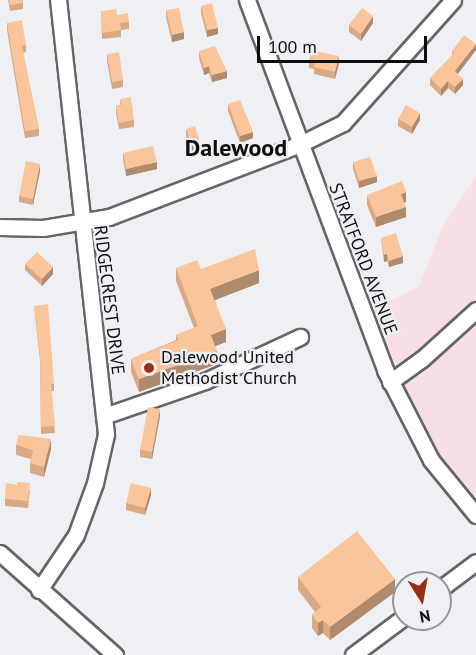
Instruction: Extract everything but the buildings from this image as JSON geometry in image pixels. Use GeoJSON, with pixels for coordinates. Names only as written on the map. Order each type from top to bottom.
{"type":"FeatureCollection","features":[{"type":"Feature","properties":{"kind":"street","name":"RIDGECREST DRIVE"},"geometry":{"type":"LineString","coordinates":[[39,590],[75,535],[95,483],[106,434],[80,224],[58,0]]}},
{"type":"Feature","properties":{"kind":"street","name":"STRATFORD AVENUE"},"geometry":{"type":"LineString","coordinates":[[247,0],[298,145],[390,382],[431,460],[476,515]]}},
{"type":"Feature","properties":{"kind":"street"},"geometry":{"type":"LineString","coordinates":[[0,227],[80,224],[109,217],[298,145],[343,123],[360,108],[453,0]]}},
{"type":"Feature","properties":{"kind":"street"},"geometry":{"type":"LineString","coordinates":[[390,382],[422,359],[476,310]]}},
{"type":"Feature","properties":{"kind":"street"},"geometry":{"type":"LineString","coordinates":[[104,416],[205,381],[300,338]]}},
{"type":"Feature","properties":{"kind":"street"},"geometry":{"type":"LineString","coordinates":[[0,553],[39,590],[116,655]]}},
{"type":"Feature","properties":{"kind":"street"},"geometry":{"type":"LineString","coordinates":[[452,580],[476,562]]}},
{"type":"Feature","properties":{"kind":"street"},"geometry":{"type":"LineString","coordinates":[[353,655],[392,625]]}},
{"type":"Feature","properties":{"kind":"shaded area"},"geometry":{"type":"Polygon","coordinates":[[[476,176],[476,502],[452,475],[409,399],[374,310],[419,286],[444,223],[476,176]]]}},
{"type":"Feature","properties":{"kind":"place","name":"Dalewood United Methodist Church"},"geometry":{"type":"Point","coordinates":[149,368]}},
{"type":"Feature","properties":{"kind":"district","name":"Dalewood"},"geometry":{"type":"Point","coordinates":[236,148]}}]}
